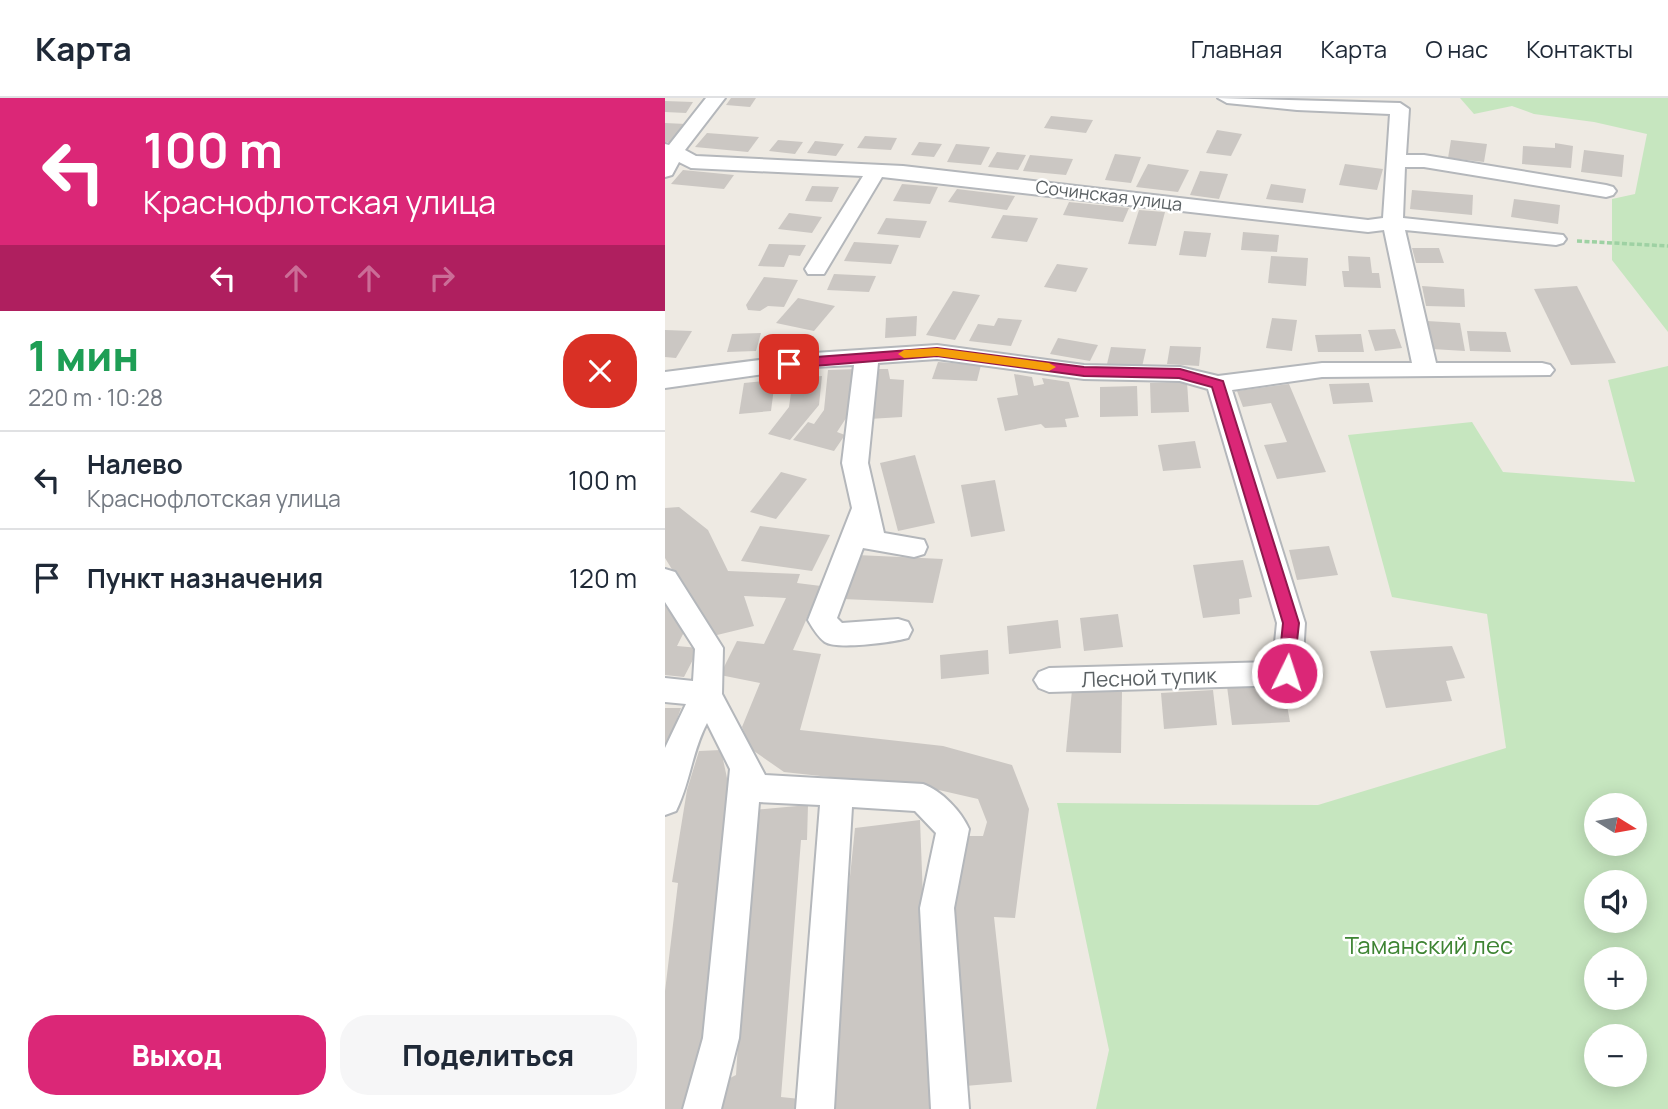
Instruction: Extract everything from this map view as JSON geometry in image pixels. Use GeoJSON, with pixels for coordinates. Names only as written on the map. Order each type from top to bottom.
{"type":"FeatureCollection","features":[{"type":"Feature","properties":{"kind":"street"},"geometry":{"type":"LineString","coordinates":[[665,171],[670,150],[716,98]]}},
{"type":"Feature","properties":{"kind":"street"},"geometry":{"type":"LineString","coordinates":[[1227,98],[1297,105],[1400,109],[1393,223],[1426,370]]}},
{"type":"Feature","properties":{"kind":"street","name":"Сочинская улица"},"geometry":{"type":"LineString","coordinates":[[670,150],[691,162],[876,170],[1368,226],[1393,223],[1556,239]]}},
{"type":"Feature","properties":{"kind":"street"},"geometry":{"type":"LineString","coordinates":[[1396,161],[1424,162],[1606,191]]}},
{"type":"Feature","properties":{"kind":"street"},"geometry":{"type":"LineString","coordinates":[[816,269],[876,170]]}},
{"type":"Feature","properties":{"kind":"street"},"geometry":{"type":"LineString","coordinates":[[665,380],[814,360],[937,352],[1084,372],[1180,374],[1218,384],[1322,370],[1542,370]]}},
{"type":"Feature","properties":{"kind":"street"},"geometry":{"type":"LineString","coordinates":[[867,357],[855,463],[872,541],[914,547]]}},
{"type":"Feature","properties":{"kind":"street","name":"Лесной тупик"},"geometry":{"type":"LineString","coordinates":[[1049,680],[1287,673],[1291,623],[1218,384]]}},
{"type":"Feature","properties":{"kind":"street"},"geometry":{"type":"LineString","coordinates":[[865,507],[822,620],[835,634],[898,630]]}},
{"type":"Feature","properties":{"kind":"street"},"geometry":{"type":"LineString","coordinates":[[665,801],[683,739],[707,694],[709,648],[666,583]]}},
{"type":"Feature","properties":{"kind":"street"},"geometry":{"type":"LineString","coordinates":[[665,690],[707,694]]}},
{"type":"Feature","properties":{"kind":"street"},"geometry":{"type":"LineString","coordinates":[[707,694],[756,788],[923,798],[953,829],[937,908],[950,1109]]}},
{"type":"Feature","properties":{"kind":"street"},"geometry":{"type":"LineString","coordinates":[[702,1109],[721,1038],[746,768]]}},
{"type":"Feature","properties":{"kind":"street"},"geometry":{"type":"LineString","coordinates":[[815,1109],[837,793]]}},
{"type":"Feature","properties":{"kind":"path"},"geometry":{"type":"LineString","coordinates":[[1556,239],[1668,246]]}},
{"type":"Feature","properties":{"kind":"green space"},"geometry":{"type":"Polygon","coordinates":[[[1460,98],[1668,98],[1668,332],[1612,260],[1612,199],[1635,194],[1647,134],[1594,122],[1534,114],[1512,106],[1474,114],[1460,98]]]}},
{"type":"Feature","properties":{"kind":"green space","name":"Таманский лес"},"geometry":{"type":"Polygon","coordinates":[[[1668,366],[1668,1109],[1096,1109],[1109,1050],[1057,803],[1318,805],[1506,748],[1487,614],[1392,597],[1348,435],[1472,422],[1503,472],[1635,482],[1608,380],[1668,366]]]}},
{"type":"Feature","properties":{"kind":"building"},"geometry":{"type":"Polygon","coordinates":[[[731,98],[756,98],[750,107],[726,105],[731,98]]]}},
{"type":"Feature","properties":{"kind":"building"},"geometry":{"type":"Polygon","coordinates":[[[665,101],[693,102],[686,113],[665,112],[665,101]]]}},
{"type":"Feature","properties":{"kind":"building"},"geometry":{"type":"Polygon","coordinates":[[[1051,116],[1093,120],[1086,133],[1044,128],[1051,116]]]}},
{"type":"Feature","properties":{"kind":"building"},"geometry":{"type":"Polygon","coordinates":[[[665,123],[686,124],[674,142],[665,142],[665,123]]]}},
{"type":"Feature","properties":{"kind":"building"},"geometry":{"type":"Polygon","coordinates":[[[1217,130],[1242,134],[1231,156],[1206,153],[1217,130]]]}},
{"type":"Feature","properties":{"kind":"building"},"geometry":{"type":"Polygon","coordinates":[[[707,133],[759,137],[748,152],[695,147],[707,133]]]}},
{"type":"Feature","properties":{"kind":"building"},"geometry":{"type":"Polygon","coordinates":[[[865,136],[897,138],[891,150],[857,148],[865,136]]]}},
{"type":"Feature","properties":{"kind":"building"},"geometry":{"type":"Polygon","coordinates":[[[778,140],[803,142],[795,154],[769,151],[778,140]]]}},
{"type":"Feature","properties":{"kind":"building"},"geometry":{"type":"Polygon","coordinates":[[[1451,140],[1487,144],[1484,162],[1448,158],[1451,140]]]}},
{"type":"Feature","properties":{"kind":"building"},"geometry":{"type":"Polygon","coordinates":[[[815,141],[844,144],[836,156],[807,153],[815,141]]]}},
{"type":"Feature","properties":{"kind":"building"},"geometry":{"type":"Polygon","coordinates":[[[919,142],[942,144],[934,157],[911,155],[919,142]]]}},
{"type":"Feature","properties":{"kind":"building"},"geometry":{"type":"Polygon","coordinates":[[[1555,143],[1573,146],[1571,168],[1522,164],[1523,146],[1555,148],[1555,143]]]}},
{"type":"Feature","properties":{"kind":"building"},"geometry":{"type":"Polygon","coordinates":[[[956,144],[990,147],[981,165],[947,162],[956,144]]]}},
{"type":"Feature","properties":{"kind":"building"},"geometry":{"type":"Polygon","coordinates":[[[1584,150],[1624,155],[1622,177],[1581,172],[1584,150]]]}},
{"type":"Feature","properties":{"kind":"building"},"geometry":{"type":"Polygon","coordinates":[[[997,152],[1026,155],[1018,170],[988,167],[997,152]]]}},
{"type":"Feature","properties":{"kind":"building"},"geometry":{"type":"Polygon","coordinates":[[[1115,154],[1141,157],[1131,183],[1105,180],[1115,154]]]}},
{"type":"Feature","properties":{"kind":"building"},"geometry":{"type":"Polygon","coordinates":[[[1030,155],[1073,159],[1066,175],[1023,171],[1030,155]]]}},
{"type":"Feature","properties":{"kind":"building"},"geometry":{"type":"Polygon","coordinates":[[[1148,164],[1189,170],[1178,192],[1136,187],[1148,164]]]}},
{"type":"Feature","properties":{"kind":"building"},"geometry":{"type":"Polygon","coordinates":[[[1345,164],[1383,169],[1377,190],[1339,185],[1345,164]]]}},
{"type":"Feature","properties":{"kind":"building"},"geometry":{"type":"Polygon","coordinates":[[[683,170],[734,175],[724,189],[671,184],[683,170]]]}},
{"type":"Feature","properties":{"kind":"building"},"geometry":{"type":"Polygon","coordinates":[[[1200,171],[1228,174],[1219,199],[1190,195],[1200,171]]]}},
{"type":"Feature","properties":{"kind":"building"},"geometry":{"type":"Polygon","coordinates":[[[902,184],[938,187],[930,204],[893,201],[902,184]]]}},
{"type":"Feature","properties":{"kind":"building"},"geometry":{"type":"Polygon","coordinates":[[[1271,184],[1306,189],[1303,203],[1266,199],[1271,184]]]}},
{"type":"Feature","properties":{"kind":"building"},"geometry":{"type":"Polygon","coordinates":[[[812,186],[839,187],[832,202],[805,201],[812,186]]]}},
{"type":"Feature","properties":{"kind":"building"},"geometry":{"type":"Polygon","coordinates":[[[957,189],[1015,196],[1007,210],[948,202],[957,189]]]}},
{"type":"Feature","properties":{"kind":"building"},"geometry":{"type":"Polygon","coordinates":[[[1412,190],[1473,195],[1472,215],[1410,209],[1412,190]]]}},
{"type":"Feature","properties":{"kind":"building"},"geometry":{"type":"Polygon","coordinates":[[[1514,199],[1560,205],[1558,224],[1511,217],[1514,199]]]}},
{"type":"Feature","properties":{"kind":"building"},"geometry":{"type":"Polygon","coordinates":[[[1069,202],[1129,208],[1123,222],[1063,215],[1069,202]]]}},
{"type":"Feature","properties":{"kind":"building"},"geometry":{"type":"Polygon","coordinates":[[[1139,210],[1165,212],[1156,246],[1128,244],[1139,210]]]}},
{"type":"Feature","properties":{"kind":"building"},"geometry":{"type":"Polygon","coordinates":[[[789,213],[822,217],[812,233],[778,229],[789,213]]]}},
{"type":"Feature","properties":{"kind":"building"},"geometry":{"type":"Polygon","coordinates":[[[1003,215],[1038,218],[1027,242],[991,238],[1003,215]]]}},
{"type":"Feature","properties":{"kind":"building"},"geometry":{"type":"Polygon","coordinates":[[[886,218],[927,221],[920,238],[877,234],[886,218]]]}},
{"type":"Feature","properties":{"kind":"building"},"geometry":{"type":"Polygon","coordinates":[[[1184,231],[1211,233],[1206,257],[1179,255],[1184,231]]]}},
{"type":"Feature","properties":{"kind":"building"},"geometry":{"type":"Polygon","coordinates":[[[1243,232],[1279,235],[1277,252],[1241,250],[1243,232]]]}},
{"type":"Feature","properties":{"kind":"building"},"geometry":{"type":"Polygon","coordinates":[[[854,242],[899,245],[891,264],[844,261],[854,242]]]}},
{"type":"Feature","properties":{"kind":"building"},"geometry":{"type":"Polygon","coordinates":[[[769,244],[806,245],[800,256],[789,255],[784,267],[758,266],[769,244]]]}},
{"type":"Feature","properties":{"kind":"building"},"geometry":{"type":"Polygon","coordinates":[[[1412,248],[1439,248],[1444,263],[1416,263],[1412,248]]]}},
{"type":"Feature","properties":{"kind":"building"},"geometry":{"type":"Polygon","coordinates":[[[1271,256],[1308,258],[1306,286],[1268,283],[1271,256]]]}},
{"type":"Feature","properties":{"kind":"building"},"geometry":{"type":"Polygon","coordinates":[[[1348,256],[1370,257],[1372,273],[1379,273],[1381,288],[1344,287],[1342,271],[1349,271],[1348,256]]]}},
{"type":"Feature","properties":{"kind":"building"},"geometry":{"type":"Polygon","coordinates":[[[1057,264],[1088,268],[1076,292],[1044,287],[1057,264]]]}},
{"type":"Feature","properties":{"kind":"building"},"geometry":{"type":"Polygon","coordinates":[[[834,274],[876,276],[869,292],[827,290],[834,274]]]}},
{"type":"Feature","properties":{"kind":"building"},"geometry":{"type":"Polygon","coordinates":[[[764,277],[798,280],[784,307],[768,306],[760,311],[748,310],[746,305],[764,277]]]}},
{"type":"Feature","properties":{"kind":"building"},"geometry":{"type":"Polygon","coordinates":[[[1422,286],[1464,289],[1465,307],[1426,306],[1422,286]]]}},
{"type":"Feature","properties":{"kind":"building"},"geometry":{"type":"Polygon","coordinates":[[[1577,286],[1616,363],[1571,365],[1534,289],[1577,286]]]}},
{"type":"Feature","properties":{"kind":"building"},"geometry":{"type":"Polygon","coordinates":[[[953,291],[980,295],[955,340],[926,335],[953,291]]]}},
{"type":"Feature","properties":{"kind":"building"},"geometry":{"type":"Polygon","coordinates":[[[798,298],[835,306],[814,331],[776,323],[798,298]]]}},
{"type":"Feature","properties":{"kind":"building"},"geometry":{"type":"Polygon","coordinates":[[[917,316],[916,336],[885,338],[886,318],[917,316]]]}},
{"type":"Feature","properties":{"kind":"building"},"geometry":{"type":"Polygon","coordinates":[[[998,318],[1022,320],[1011,346],[969,341],[978,324],[994,326],[998,318]]]}},
{"type":"Feature","properties":{"kind":"building"},"geometry":{"type":"Polygon","coordinates":[[[1272,318],[1297,320],[1292,351],[1266,348],[1272,318]]]}},
{"type":"Feature","properties":{"kind":"building"},"geometry":{"type":"Polygon","coordinates":[[[1427,321],[1460,323],[1465,351],[1432,349],[1427,321]]]}},
{"type":"Feature","properties":{"kind":"building"},"geometry":{"type":"Polygon","coordinates":[[[1395,329],[1402,348],[1375,351],[1368,330],[1395,329]]]}},
{"type":"Feature","properties":{"kind":"building"},"geometry":{"type":"Polygon","coordinates":[[[665,330],[692,331],[676,358],[665,357],[665,330]]]}},
{"type":"Feature","properties":{"kind":"building"},"geometry":{"type":"Polygon","coordinates":[[[1467,331],[1506,332],[1511,352],[1470,351],[1467,331]]]}},
{"type":"Feature","properties":{"kind":"building"},"geometry":{"type":"Polygon","coordinates":[[[761,333],[756,351],[727,352],[732,334],[761,333]]]}},
{"type":"Feature","properties":{"kind":"building"},"geometry":{"type":"Polygon","coordinates":[[[1361,334],[1364,352],[1318,352],[1315,335],[1361,334]]]}},
{"type":"Feature","properties":{"kind":"building"},"geometry":{"type":"Polygon","coordinates":[[[1058,338],[1098,345],[1090,361],[1050,354],[1058,338]]]}},
{"type":"Feature","properties":{"kind":"building"},"geometry":{"type":"Polygon","coordinates":[[[1170,346],[1201,347],[1199,366],[1167,364],[1170,346]]]}},
{"type":"Feature","properties":{"kind":"building"},"geometry":{"type":"Polygon","coordinates":[[[1111,347],[1146,349],[1142,367],[1107,364],[1111,347]]]}},
{"type":"Feature","properties":{"kind":"building"},"geometry":{"type":"Polygon","coordinates":[[[938,362],[981,365],[977,381],[932,379],[938,362]]]}},
{"type":"Feature","properties":{"kind":"building"},"geometry":{"type":"Polygon","coordinates":[[[858,369],[852,409],[837,432],[845,435],[834,451],[793,440],[808,422],[814,424],[824,410],[828,370],[858,369]]]}},
{"type":"Feature","properties":{"kind":"building"},"geometry":{"type":"Polygon","coordinates":[[[875,369],[888,369],[890,379],[904,380],[902,417],[869,419],[875,369]]]}},
{"type":"Feature","properties":{"kind":"building"},"geometry":{"type":"Polygon","coordinates":[[[1014,374],[1032,377],[1034,386],[1044,384],[1042,378],[1069,382],[1079,417],[1065,419],[1067,427],[1045,428],[1041,424],[1005,431],[997,398],[1018,395],[1014,374]]]}},
{"type":"Feature","properties":{"kind":"building"},"geometry":{"type":"Polygon","coordinates":[[[822,376],[819,405],[790,440],[768,434],[789,407],[793,378],[822,376]]]}},
{"type":"Feature","properties":{"kind":"building"},"geometry":{"type":"Polygon","coordinates":[[[775,380],[771,411],[739,414],[744,383],[775,380]]]}},
{"type":"Feature","properties":{"kind":"building"},"geometry":{"type":"Polygon","coordinates":[[[1187,382],[1189,412],[1151,413],[1150,383],[1187,382]]]}},
{"type":"Feature","properties":{"kind":"building"},"geometry":{"type":"Polygon","coordinates":[[[1369,383],[1373,402],[1333,404],[1329,384],[1369,383]]]}},
{"type":"Feature","properties":{"kind":"building"},"geometry":{"type":"Polygon","coordinates":[[[1289,384],[1326,472],[1277,479],[1264,445],[1287,442],[1271,403],[1243,407],[1237,391],[1289,384]]]}},
{"type":"Feature","properties":{"kind":"building"},"geometry":{"type":"Polygon","coordinates":[[[1137,386],[1138,416],[1100,417],[1100,387],[1137,386]]]}},
{"type":"Feature","properties":{"kind":"building"},"geometry":{"type":"Polygon","coordinates":[[[1195,441],[1201,468],[1163,471],[1158,445],[1195,441]]]}},
{"type":"Feature","properties":{"kind":"building"},"geometry":{"type":"Polygon","coordinates":[[[915,455],[935,523],[898,531],[880,463],[915,455]]]}},
{"type":"Feature","properties":{"kind":"building"},"geometry":{"type":"Polygon","coordinates":[[[781,472],[807,479],[776,519],[750,512],[781,472]]]}},
{"type":"Feature","properties":{"kind":"building"},"geometry":{"type":"Polygon","coordinates":[[[995,480],[1005,531],[971,537],[961,485],[995,480]]]}},
{"type":"Feature","properties":{"kind":"building"},"geometry":{"type":"Polygon","coordinates":[[[679,507],[708,530],[728,571],[800,574],[797,583],[821,586],[793,650],[821,654],[800,730],[943,746],[1012,765],[1029,809],[1015,918],[994,917],[1012,1082],[965,1086],[954,913],[969,836],[983,836],[987,822],[978,799],[930,788],[784,772],[751,749],[742,727],[760,683],[720,675],[737,641],[764,644],[786,598],[744,596],[754,626],[713,636],[665,558],[665,508],[679,507]]]}},
{"type":"Feature","properties":{"kind":"building"},"geometry":{"type":"Polygon","coordinates":[[[760,526],[830,535],[812,571],[741,561],[760,526]]]}},
{"type":"Feature","properties":{"kind":"building"},"geometry":{"type":"Polygon","coordinates":[[[1329,546],[1338,575],[1297,580],[1289,550],[1329,546]]]}},
{"type":"Feature","properties":{"kind":"building"},"geometry":{"type":"Polygon","coordinates":[[[857,555],[943,559],[933,603],[843,599],[857,555]]]}},
{"type":"Feature","properties":{"kind":"building"},"geometry":{"type":"Polygon","coordinates":[[[1243,560],[1252,597],[1239,599],[1240,614],[1203,618],[1193,565],[1243,560]]]}},
{"type":"Feature","properties":{"kind":"building"},"geometry":{"type":"Polygon","coordinates":[[[665,605],[684,632],[677,646],[699,648],[684,677],[665,675],[665,605]]]}},
{"type":"Feature","properties":{"kind":"building"},"geometry":{"type":"Polygon","coordinates":[[[1118,614],[1123,647],[1084,651],[1080,618],[1118,614]]]}},
{"type":"Feature","properties":{"kind":"building"},"geometry":{"type":"Polygon","coordinates":[[[1058,620],[1061,648],[1009,654],[1007,626],[1058,620]]]}},
{"type":"Feature","properties":{"kind":"building"},"geometry":{"type":"Polygon","coordinates":[[[1452,646],[1465,678],[1446,681],[1452,701],[1386,708],[1370,651],[1452,646]]]}},
{"type":"Feature","properties":{"kind":"building"},"geometry":{"type":"Polygon","coordinates":[[[988,650],[989,674],[941,679],[940,655],[988,650]]]}},
{"type":"Feature","properties":{"kind":"building"},"geometry":{"type":"Polygon","coordinates":[[[1283,683],[1290,722],[1232,725],[1227,686],[1283,683]]]}},
{"type":"Feature","properties":{"kind":"building"},"geometry":{"type":"Polygon","coordinates":[[[1072,690],[1122,692],[1121,753],[1066,752],[1072,690]]]}},
{"type":"Feature","properties":{"kind":"building"},"geometry":{"type":"Polygon","coordinates":[[[1213,690],[1217,725],[1164,729],[1161,693],[1213,690]]]}},
{"type":"Feature","properties":{"kind":"building"},"geometry":{"type":"Polygon","coordinates":[[[665,708],[681,708],[665,753],[665,708]]]}},
{"type":"Feature","properties":{"kind":"building"},"geometry":{"type":"Polygon","coordinates":[[[721,750],[730,792],[700,1071],[687,1109],[665,1109],[665,991],[678,883],[672,882],[687,790],[699,751],[721,750]]]}},
{"type":"Feature","properties":{"kind":"building"},"geometry":{"type":"Polygon","coordinates":[[[808,805],[807,840],[801,840],[781,1097],[800,1099],[799,1109],[714,1109],[720,1083],[736,1075],[753,810],[808,805]]]}},
{"type":"Feature","properties":{"kind":"building"},"geometry":{"type":"Polygon","coordinates":[[[920,820],[931,1109],[826,1109],[855,828],[920,820]]]}},
{"type":"Feature","properties":{"kind":"slow traffic"},"geometry":{"type":"LineString","coordinates":[[904,354],[937,352],[1049,367]]}},
{"type":"Feature","properties":{"kind":"route"},"geometry":{"type":"LineString","coordinates":[[789,364],[937,352],[1084,372],[1180,374],[1218,384],[1291,623],[1287,673]]}}]}
